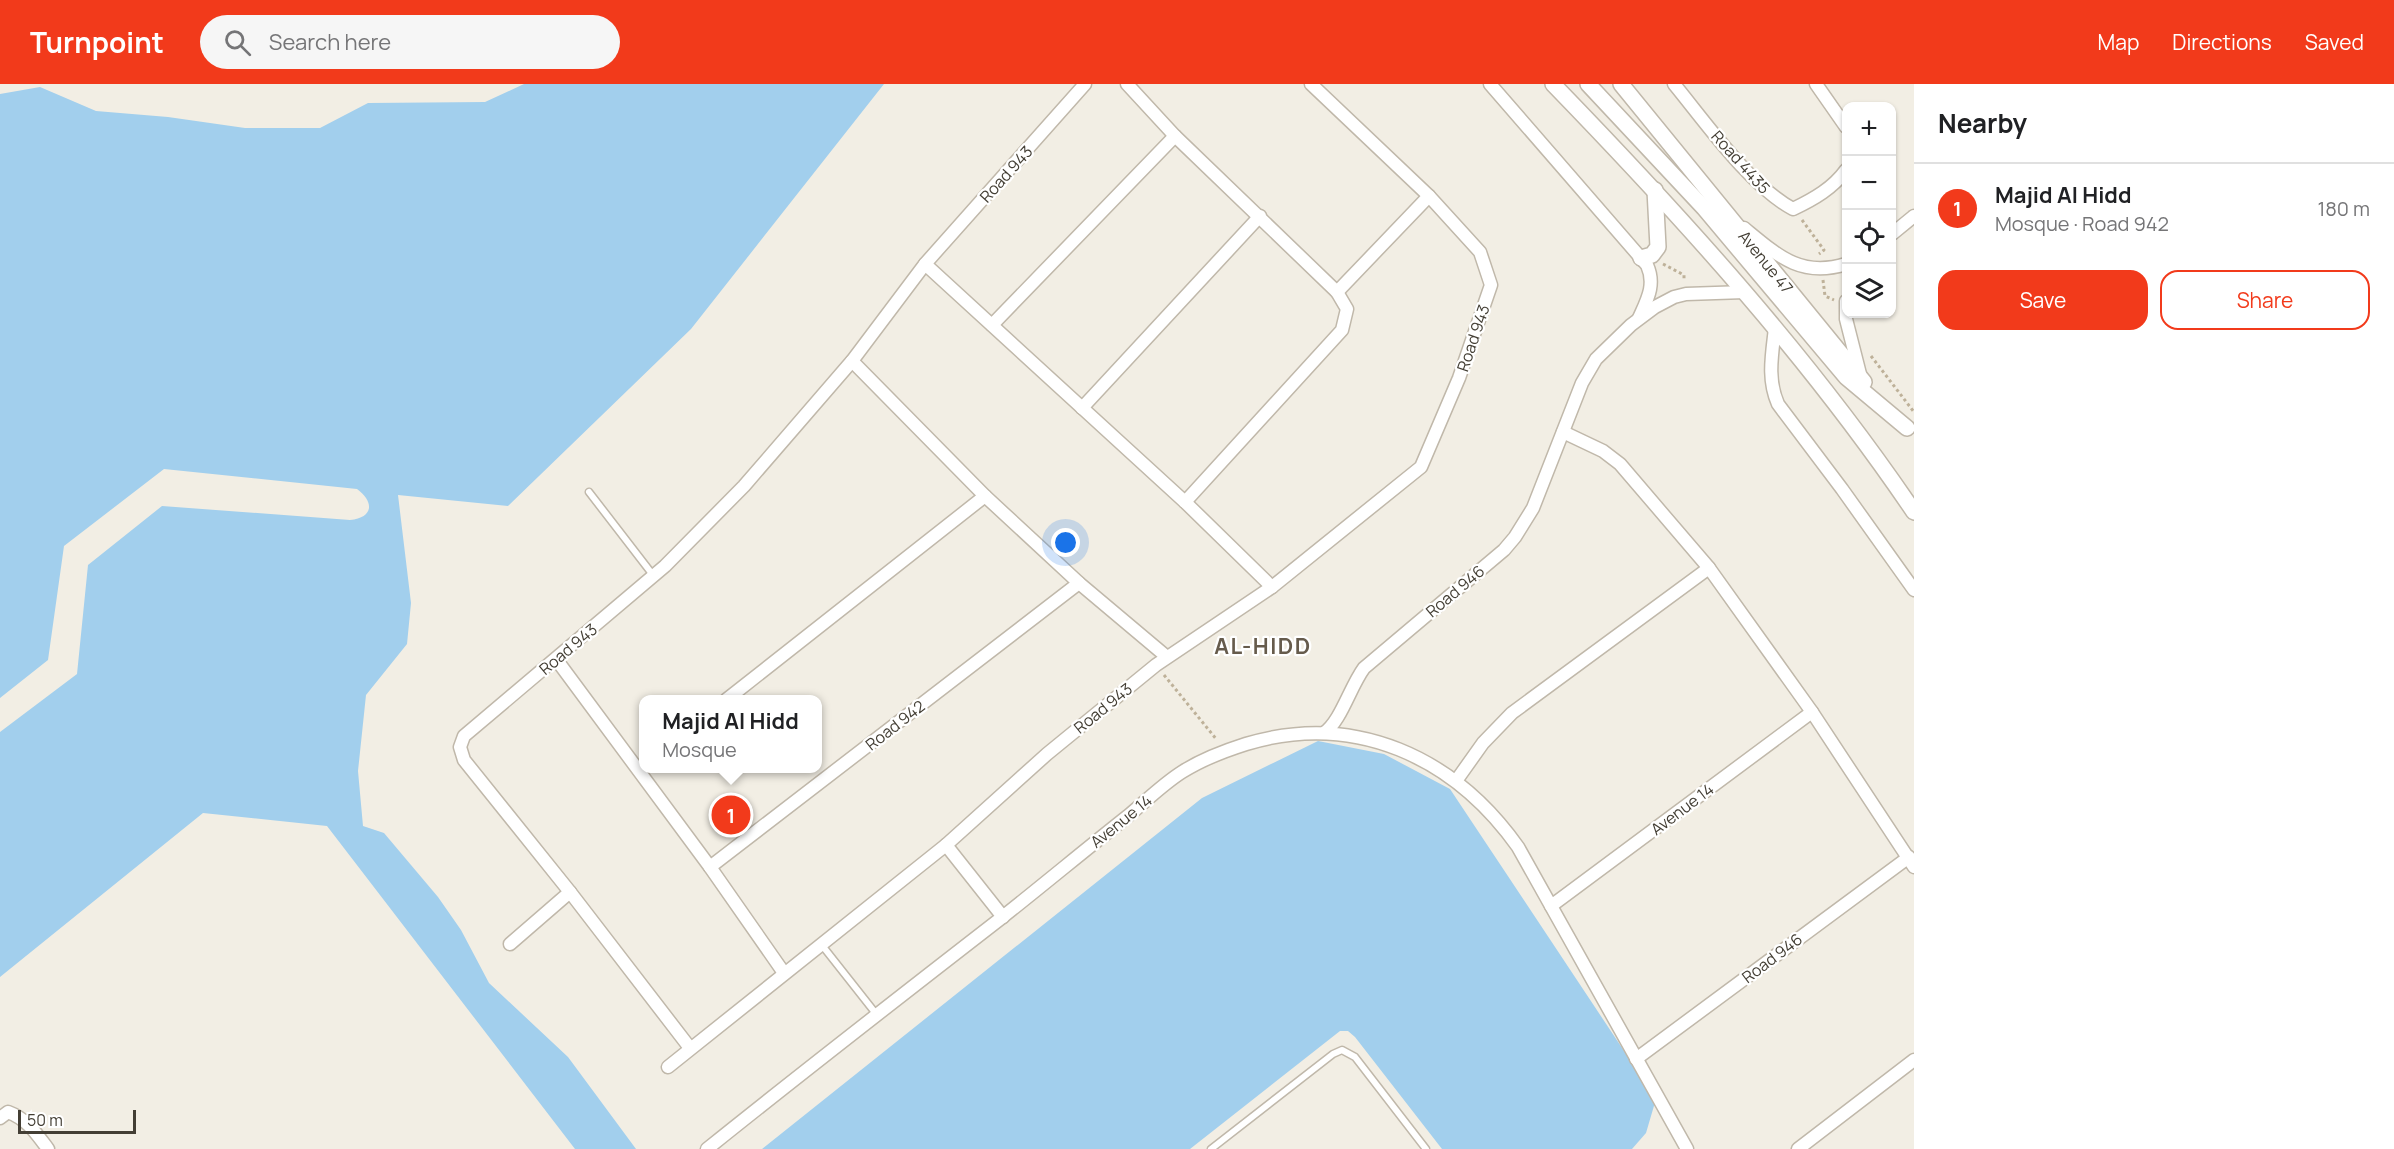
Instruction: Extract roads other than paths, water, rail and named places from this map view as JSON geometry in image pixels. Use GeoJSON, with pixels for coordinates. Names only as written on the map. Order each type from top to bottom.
{"type":"FeatureCollection","features":[{"type":"Feature","properties":{"kind":"street","name":"Road 943"},"geometry":{"type":"LineString","coordinates":[[690,1048],[570,892],[464,760],[460,747],[464,736],[654,576],[744,486],[852,361],[925,264],[1085,84]]}},
{"type":"Feature","properties":{"kind":"street"},"geometry":{"type":"LineString","coordinates":[[1127,84],[1175,135],[1337,292],[1347,309],[1342,330],[1185,502]]}},
{"type":"Feature","properties":{"kind":"street","name":"Road 943"},"geometry":{"type":"LineString","coordinates":[[668,1067],[945,845],[1047,754],[1161,661],[1272,587],[1420,467],[1459,378],[1491,285],[1480,252],[1429,196],[1311,84]]}},
{"type":"Feature","properties":{"kind":"street"},"geometry":{"type":"LineString","coordinates":[[1490,84],[1641,258],[1650,273],[1652,284],[1638,320]]}},
{"type":"Feature","properties":{"kind":"street"},"geometry":{"type":"LineString","coordinates":[[1553,84],[1655,190],[1745,292],[1840,411],[1914,512]]}},
{"type":"Feature","properties":{"kind":"street"},"geometry":{"type":"LineString","coordinates":[[1588,84],[1697,200],[1846,377],[1910,433]]}},
{"type":"Feature","properties":{"kind":"street","name":"Avenue 47"},"geometry":{"type":"LineString","coordinates":[[1621,84],[1861,378],[1910,433]]}},
{"type":"Feature","properties":{"kind":"street","name":"Road 4435"},"geometry":{"type":"LineString","coordinates":[[1674,84],[1761,186],[1778,201],[1793,209],[1814,199],[1842,176]]}},
{"type":"Feature","properties":{"kind":"street"},"geometry":{"type":"LineString","coordinates":[[1816,84],[1842,121]]}},
{"type":"Feature","properties":{"kind":"street"},"geometry":{"type":"LineString","coordinates":[[992,325],[1175,135]]}},
{"type":"Feature","properties":{"kind":"street"},"geometry":{"type":"LineString","coordinates":[[1641,258],[1652,255],[1657,250],[1660,241],[1655,190]]}},
{"type":"Feature","properties":{"kind":"street"},"geometry":{"type":"LineString","coordinates":[[1337,292],[1429,196]]}},
{"type":"Feature","properties":{"kind":"street"},"geometry":{"type":"LineString","coordinates":[[1082,408],[1260,216]]}},
{"type":"Feature","properties":{"kind":"street"},"geometry":{"type":"LineString","coordinates":[[1896,231],[1914,216]]}},
{"type":"Feature","properties":{"kind":"street"},"geometry":{"type":"LineString","coordinates":[[1731,217],[1776,254],[1796,265],[1822,270],[1842,265]]}},
{"type":"Feature","properties":{"kind":"street"},"geometry":{"type":"LineString","coordinates":[[925,264],[1185,502],[1272,587]]}},
{"type":"Feature","properties":{"kind":"street","name":"Road 946"},"geometry":{"type":"LineString","coordinates":[[1324,733],[1336,721],[1354,681],[1364,668],[1504,550],[1515,537],[1533,508],[1582,383],[1596,359],[1655,307],[1686,294],[1745,292]]}},
{"type":"Feature","properties":{"kind":"street"},"geometry":{"type":"LineString","coordinates":[[1847,318],[1861,378]]}},
{"type":"Feature","properties":{"kind":"street"},"geometry":{"type":"LineString","coordinates":[[1775,328],[1770,370],[1773,393],[1778,404],[1914,590]]}},
{"type":"Feature","properties":{"kind":"street"},"geometry":{"type":"LineString","coordinates":[[852,361],[985,496],[1161,661]]}},
{"type":"Feature","properties":{"kind":"street","name":"Road 946"},"geometry":{"type":"LineString","coordinates":[[1563,432],[1603,451],[1620,464],[1708,568],[1812,712],[1911,862],[1636,1059]]}},
{"type":"Feature","properties":{"kind":"street"},"geometry":{"type":"LineString","coordinates":[[731,695],[985,496]]}},
{"type":"Feature","properties":{"kind":"street"},"geometry":{"type":"LineString","coordinates":[[1456,781],[1483,743],[1512,713],[1708,568]]}},
{"type":"Feature","properties":{"kind":"street","name":"Road 942"},"geometry":{"type":"LineString","coordinates":[[710,867],[1079,583]]}},
{"type":"Feature","properties":{"kind":"street"},"geometry":{"type":"LineString","coordinates":[[556,659],[639,763]]}},
{"type":"Feature","properties":{"kind":"street","name":"Avenue 14"},"geometry":{"type":"LineString","coordinates":[[1551,906],[1812,712]]}},
{"type":"Feature","properties":{"kind":"street","name":"Avenue 14"},"geometry":{"type":"LineString","coordinates":[[707,1149],[1003,917],[1182,772],[1225,751],[1278,736],[1324,733],[1379,741],[1411,754],[1456,781],[1500,822],[1518,847],[1686,1149]]}},
{"type":"Feature","properties":{"kind":"street"},"geometry":{"type":"LineString","coordinates":[[646,773],[784,973]]}},
{"type":"Feature","properties":{"kind":"street"},"geometry":{"type":"LineString","coordinates":[[945,845],[1003,917]]}},
{"type":"Feature","properties":{"kind":"street"},"geometry":{"type":"LineString","coordinates":[[510,944],[570,892]]}},
{"type":"Feature","properties":{"kind":"street"},"geometry":{"type":"LineString","coordinates":[[1798,1149],[1914,1060]]}},
{"type":"Feature","properties":{"kind":"street"},"geometry":{"type":"LineString","coordinates":[[0,1118],[8,1112],[18,1116],[28,1123],[48,1149]]}},
{"type":"Feature","properties":{"kind":"lane"},"geometry":{"type":"LineString","coordinates":[[589,492],[654,576]]}},
{"type":"Feature","properties":{"kind":"lane"},"geometry":{"type":"LineString","coordinates":[[821,944],[877,1015]]}},
{"type":"Feature","properties":{"kind":"lane"},"geometry":{"type":"LineString","coordinates":[[1211,1149],[1333,1054],[1342,1050],[1355,1057],[1426,1149]]}},
{"type":"Feature","properties":{"kind":"water"},"geometry":{"type":"Polygon","coordinates":[[[524,84],[884,84],[691,329],[508,506],[398,495],[411,603],[407,644],[366,695],[358,771],[363,826],[384,833],[438,897],[461,930],[489,983],[568,1057],[636,1149],[575,1149],[327,826],[203,813],[0,977],[0,732],[77,674],[88,565],[162,506],[350,520],[358,519],[367,513],[369,504],[357,489],[164,469],[64,546],[48,660],[0,698],[0,94],[40,87],[96,111],[168,117],[245,128],[320,128],[368,103],[485,102],[524,84]]]}},
{"type":"Feature","properties":{"kind":"water"},"geometry":{"type":"Polygon","coordinates":[[[1318,741],[1384,754],[1450,789],[1656,1099],[1646,1133],[1632,1149],[1442,1149],[1355,1037],[1348,1031],[1340,1031],[1190,1149],[762,1149],[1202,798],[1318,741]]]}},
{"type":"Feature","properties":{"kind":"place","name":"Majid Al Hidd"},"geometry":{"type":"Point","coordinates":[731,815]}},
{"type":"Feature","properties":{"kind":"district","name":"AL-HIDD"},"geometry":{"type":"Point","coordinates":[1263,646]}}]}
